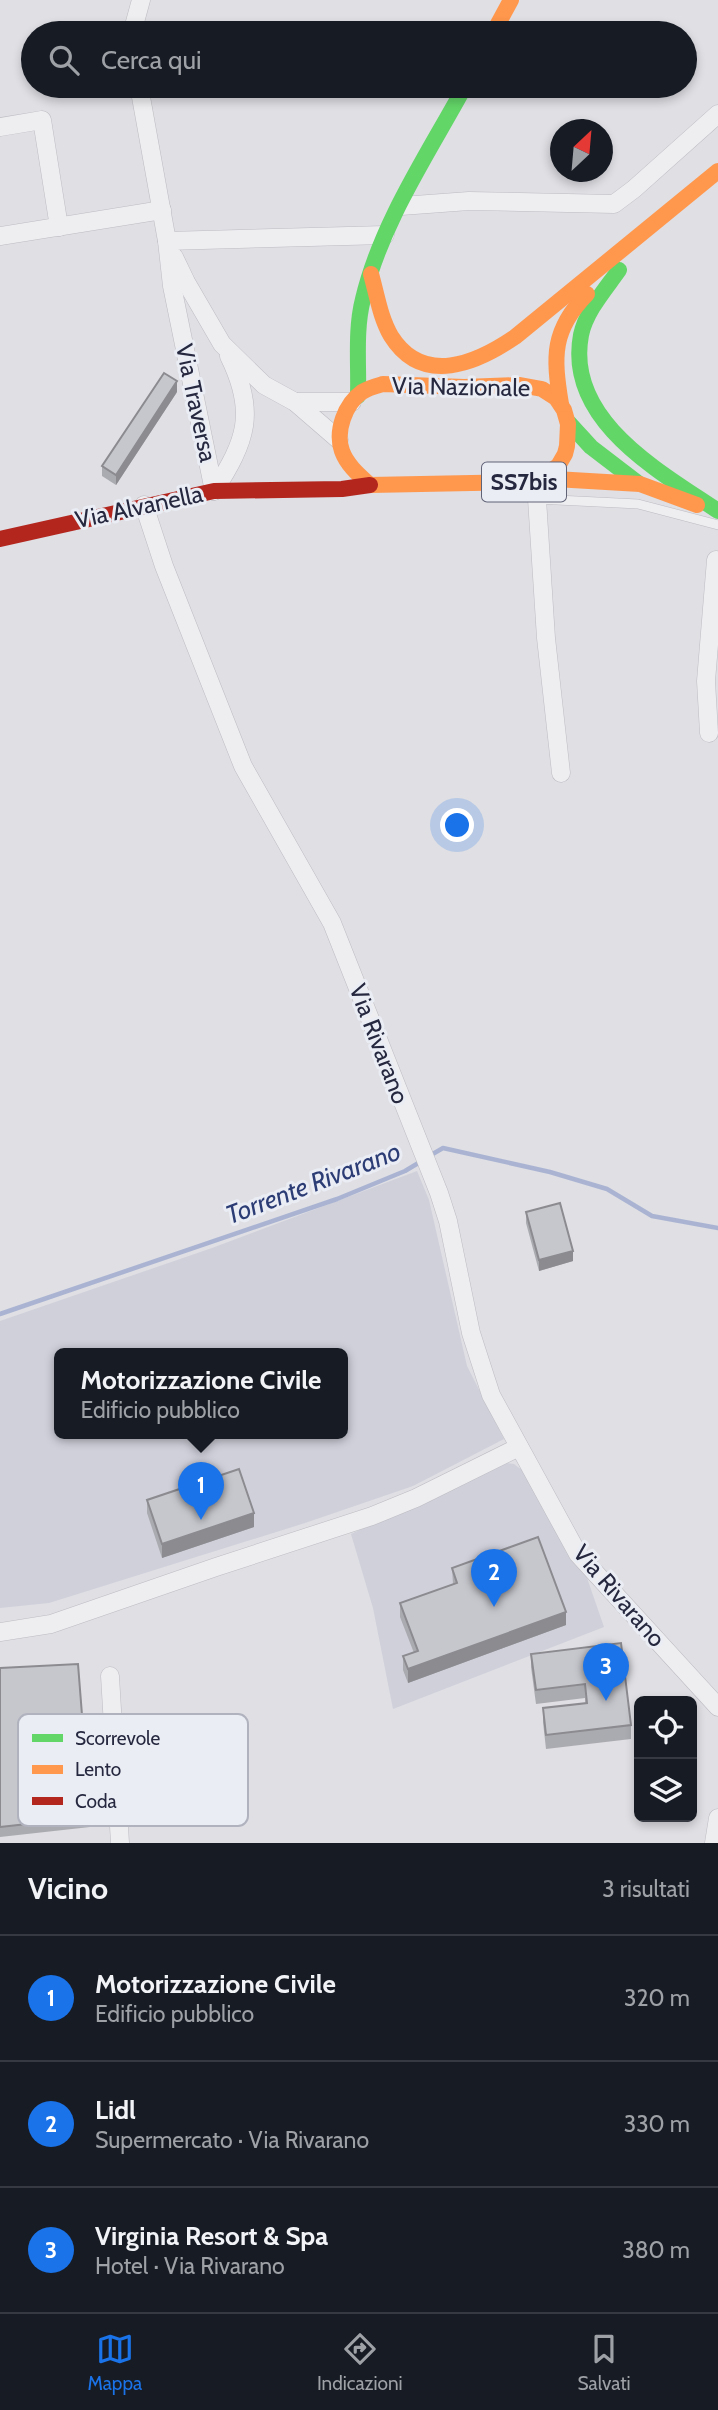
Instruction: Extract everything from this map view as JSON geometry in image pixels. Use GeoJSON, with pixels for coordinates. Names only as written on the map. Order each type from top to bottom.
{"type":"FeatureCollection","features":[{"type":"Feature","properties":{"kind":"main road"},"geometry":{"type":"LineString","coordinates":[[500,21],[511,0]]}},
{"type":"Feature","properties":{"kind":"main road"},"geometry":{"type":"LineString","coordinates":[[370,485],[338,452],[344,417],[355,399],[362,302],[385,235],[459,98]]}},
{"type":"Feature","properties":{"kind":"main road"},"geometry":{"type":"LineString","coordinates":[[371,274],[380,312],[395,343],[406,353],[431,364],[445,366],[473,362],[534,322],[718,171]]}},
{"type":"Feature","properties":{"kind":"main road"},"geometry":{"type":"LineString","coordinates":[[561,404],[554,362],[558,332],[575,305],[718,189]]}},
{"type":"Feature","properties":{"kind":"main road"},"geometry":{"type":"LineString","coordinates":[[619,270],[599,295],[581,340],[580,368],[588,400],[598,416],[627,446],[718,512]]}},
{"type":"Feature","properties":{"kind":"main road"},"geometry":{"type":"LineString","coordinates":[[371,274],[370,313],[380,344],[405,368],[452,386],[495,363],[534,322]]}},
{"type":"Feature","properties":{"kind":"main road","name":"Via Nazionale"},"geometry":{"type":"LineString","coordinates":[[355,399],[364,390],[383,384],[528,386],[542,389],[561,404],[569,422],[591,447],[640,484]]}},
{"type":"Feature","properties":{"kind":"main road","name":"SS7bis"},"geometry":{"type":"LineString","coordinates":[[531,480],[556,469],[566,452],[569,422]]}},
{"type":"Feature","properties":{"kind":"main road","name":"SS7bis"},"geometry":{"type":"LineString","coordinates":[[279,489],[317,475]]}},
{"type":"Feature","properties":{"kind":"main road","name":"Via Nazionale"},"geometry":{"type":"LineString","coordinates":[[279,489],[584,479],[640,484],[718,512]]}},
{"type":"Feature","properties":{"kind":"main road","name":"Via Alvanella"},"geometry":{"type":"LineString","coordinates":[[0,539],[214,491],[279,489]]}},
{"type":"Feature","properties":{"kind":"street"},"geometry":{"type":"LineString","coordinates":[[135,21],[141,0]]}},
{"type":"Feature","properties":{"kind":"street","name":"Via Traversa"},"geometry":{"type":"LineString","coordinates":[[141,98],[162,210],[172,286],[214,491]]}},
{"type":"Feature","properties":{"kind":"street"},"geometry":{"type":"LineString","coordinates":[[401,206],[469,201],[614,204],[718,114]]}},
{"type":"Feature","properties":{"kind":"street"},"geometry":{"type":"LineString","coordinates":[[0,127],[42,121],[59,227]]}},
{"type":"Feature","properties":{"kind":"street"},"geometry":{"type":"LineString","coordinates":[[0,236],[162,210]]}},
{"type":"Feature","properties":{"kind":"street"},"geometry":{"type":"LineString","coordinates":[[167,241],[385,235]]}},
{"type":"Feature","properties":{"kind":"street","name":"Via Traversa"},"geometry":{"type":"LineString","coordinates":[[167,241],[186,282],[238,375],[245,407],[243,439],[214,491]]}},
{"type":"Feature","properties":{"kind":"street","name":"Via Traversa"},"geometry":{"type":"LineString","coordinates":[[222,344],[264,385],[295,402],[338,452]]}},
{"type":"Feature","properties":{"kind":"street","name":"Via Traversa"},"geometry":{"type":"LineString","coordinates":[[295,402],[355,399]]}},
{"type":"Feature","properties":{"kind":"street"},"geometry":{"type":"LineString","coordinates":[[531,480],[537,499],[546,638],[561,773]]}},
{"type":"Feature","properties":{"kind":"street","name":"Via Rivarano"},"geometry":{"type":"LineString","coordinates":[[144,505],[164,566],[243,766],[332,923],[428,1168],[448,1221],[471,1333],[491,1395],[578,1554],[718,1707]]}},
{"type":"Feature","properties":{"kind":"street"},"geometry":{"type":"LineString","coordinates":[[709,733],[706,681],[717,556]]}},
{"type":"Feature","properties":{"kind":"street"},"geometry":{"type":"LineString","coordinates":[[0,1632],[51,1625],[372,1516],[400,1506],[519,1447]]}},
{"type":"Feature","properties":{"kind":"street"},"geometry":{"type":"LineString","coordinates":[[110,1676],[112,1714]]}},
{"type":"Feature","properties":{"kind":"street"},"geometry":{"type":"LineString","coordinates":[[714,1843],[718,1818]]}},
{"type":"Feature","properties":{"kind":"lane"},"geometry":{"type":"LineString","coordinates":[[537,499],[638,504],[718,526]]}},
{"type":"Feature","properties":{"kind":"shaded area"},"geometry":{"type":"Polygon","coordinates":[[[417,1171],[429,1200],[467,1366],[504,1439],[413,1486],[305,1523],[49,1603],[0,1608],[0,1321],[212,1248],[417,1171]]]}},
{"type":"Feature","properties":{"kind":"shaded area"},"geometry":{"type":"Polygon","coordinates":[[[506,1463],[514,1464],[527,1474],[586,1575],[604,1627],[393,1709],[373,1608],[351,1534],[506,1463]]]}},
{"type":"Feature","properties":{"kind":"building"},"geometry":{"type":"Polygon","coordinates":[[[164,373],[177,381],[116,475],[102,466],[164,373]]]}},
{"type":"Feature","properties":{"kind":"building"},"geometry":{"type":"Polygon","coordinates":[[[560,1203],[573,1251],[539,1260],[526,1212],[560,1203]]]}},
{"type":"Feature","properties":{"kind":"building"},"geometry":{"type":"Polygon","coordinates":[[[239,1469],[254,1513],[162,1544],[147,1500],[239,1469]]]}},
{"type":"Feature","properties":{"kind":"building"},"geometry":{"type":"Polygon","coordinates":[[[538,1537],[566,1612],[408,1669],[403,1656],[418,1651],[400,1603],[457,1583],[452,1568],[538,1537]]]}},
{"type":"Feature","properties":{"kind":"building"},"geometry":{"type":"Polygon","coordinates":[[[621,1643],[631,1725],[546,1735],[543,1708],[587,1703],[585,1684],[536,1690],[531,1654],[621,1643]]]}},
{"type":"Feature","properties":{"kind":"building"},"geometry":{"type":"Polygon","coordinates":[[[78,1664],[82,1714],[18,1714],[18,1825],[0,1827],[0,1668],[78,1664]]]}},
{"type":"Feature","properties":{"kind":"waterway","name":"Torrente Rivarano"},"geometry":{"type":"LineString","coordinates":[[431,1155],[443,1148],[550,1172],[607,1189],[652,1216],[718,1228]]}},
{"type":"Feature","properties":{"kind":"waterway","name":"Torrente Rivarano"},"geometry":{"type":"LineString","coordinates":[[0,1314],[337,1199],[405,1171],[420,1162]]}},
{"type":"Feature","properties":{"kind":"traffic: fast"},"geometry":{"type":"LineString","coordinates":[[358,396],[359,323],[371,271],[393,216],[458,98]]}},
{"type":"Feature","properties":{"kind":"traffic: fast"},"geometry":{"type":"LineString","coordinates":[[619,270],[583,326],[580,365],[587,393],[621,440],[669,479],[718,511]]}},
{"type":"Feature","properties":{"kind":"traffic: fast"},"geometry":{"type":"LineString","coordinates":[[569,423],[591,447],[638,483]]}},
{"type":"Feature","properties":{"kind":"traffic: slow"},"geometry":{"type":"LineString","coordinates":[[500,21],[511,0]]}},
{"type":"Feature","properties":{"kind":"traffic: slow"},"geometry":{"type":"LineString","coordinates":[[371,274],[387,329],[404,352],[434,366],[468,362],[515,337],[718,171]]}},
{"type":"Feature","properties":{"kind":"traffic: slow"},"geometry":{"type":"LineString","coordinates":[[561,404],[556,358],[558,344],[567,320],[587,294]]}},
{"type":"Feature","properties":{"kind":"traffic: slow"},"geometry":{"type":"LineString","coordinates":[[383,384],[464,387],[520,385],[542,389],[556,398],[564,410],[568,424],[565,454],[558,466],[525,482],[370,485],[344,456],[340,443],[341,427],[346,411],[356,397],[367,389],[383,384]]}},
{"type":"Feature","properties":{"kind":"traffic: slow"},"geometry":{"type":"LineString","coordinates":[[538,478],[640,484],[697,505]]}},
{"type":"Feature","properties":{"kind":"traffic: jam"},"geometry":{"type":"LineString","coordinates":[[0,539],[214,491],[342,489],[370,485]]}},
{"type":"Feature","properties":{"kind":"place","name":"Motorizzazione Civile"},"geometry":{"type":"Point","coordinates":[201,1520]}},
{"type":"Feature","properties":{"kind":"place","name":"Lidl"},"geometry":{"type":"Point","coordinates":[494,1607]}},
{"type":"Feature","properties":{"kind":"place","name":"Virginia Resort & Spa"},"geometry":{"type":"Point","coordinates":[606,1701]}}]}
